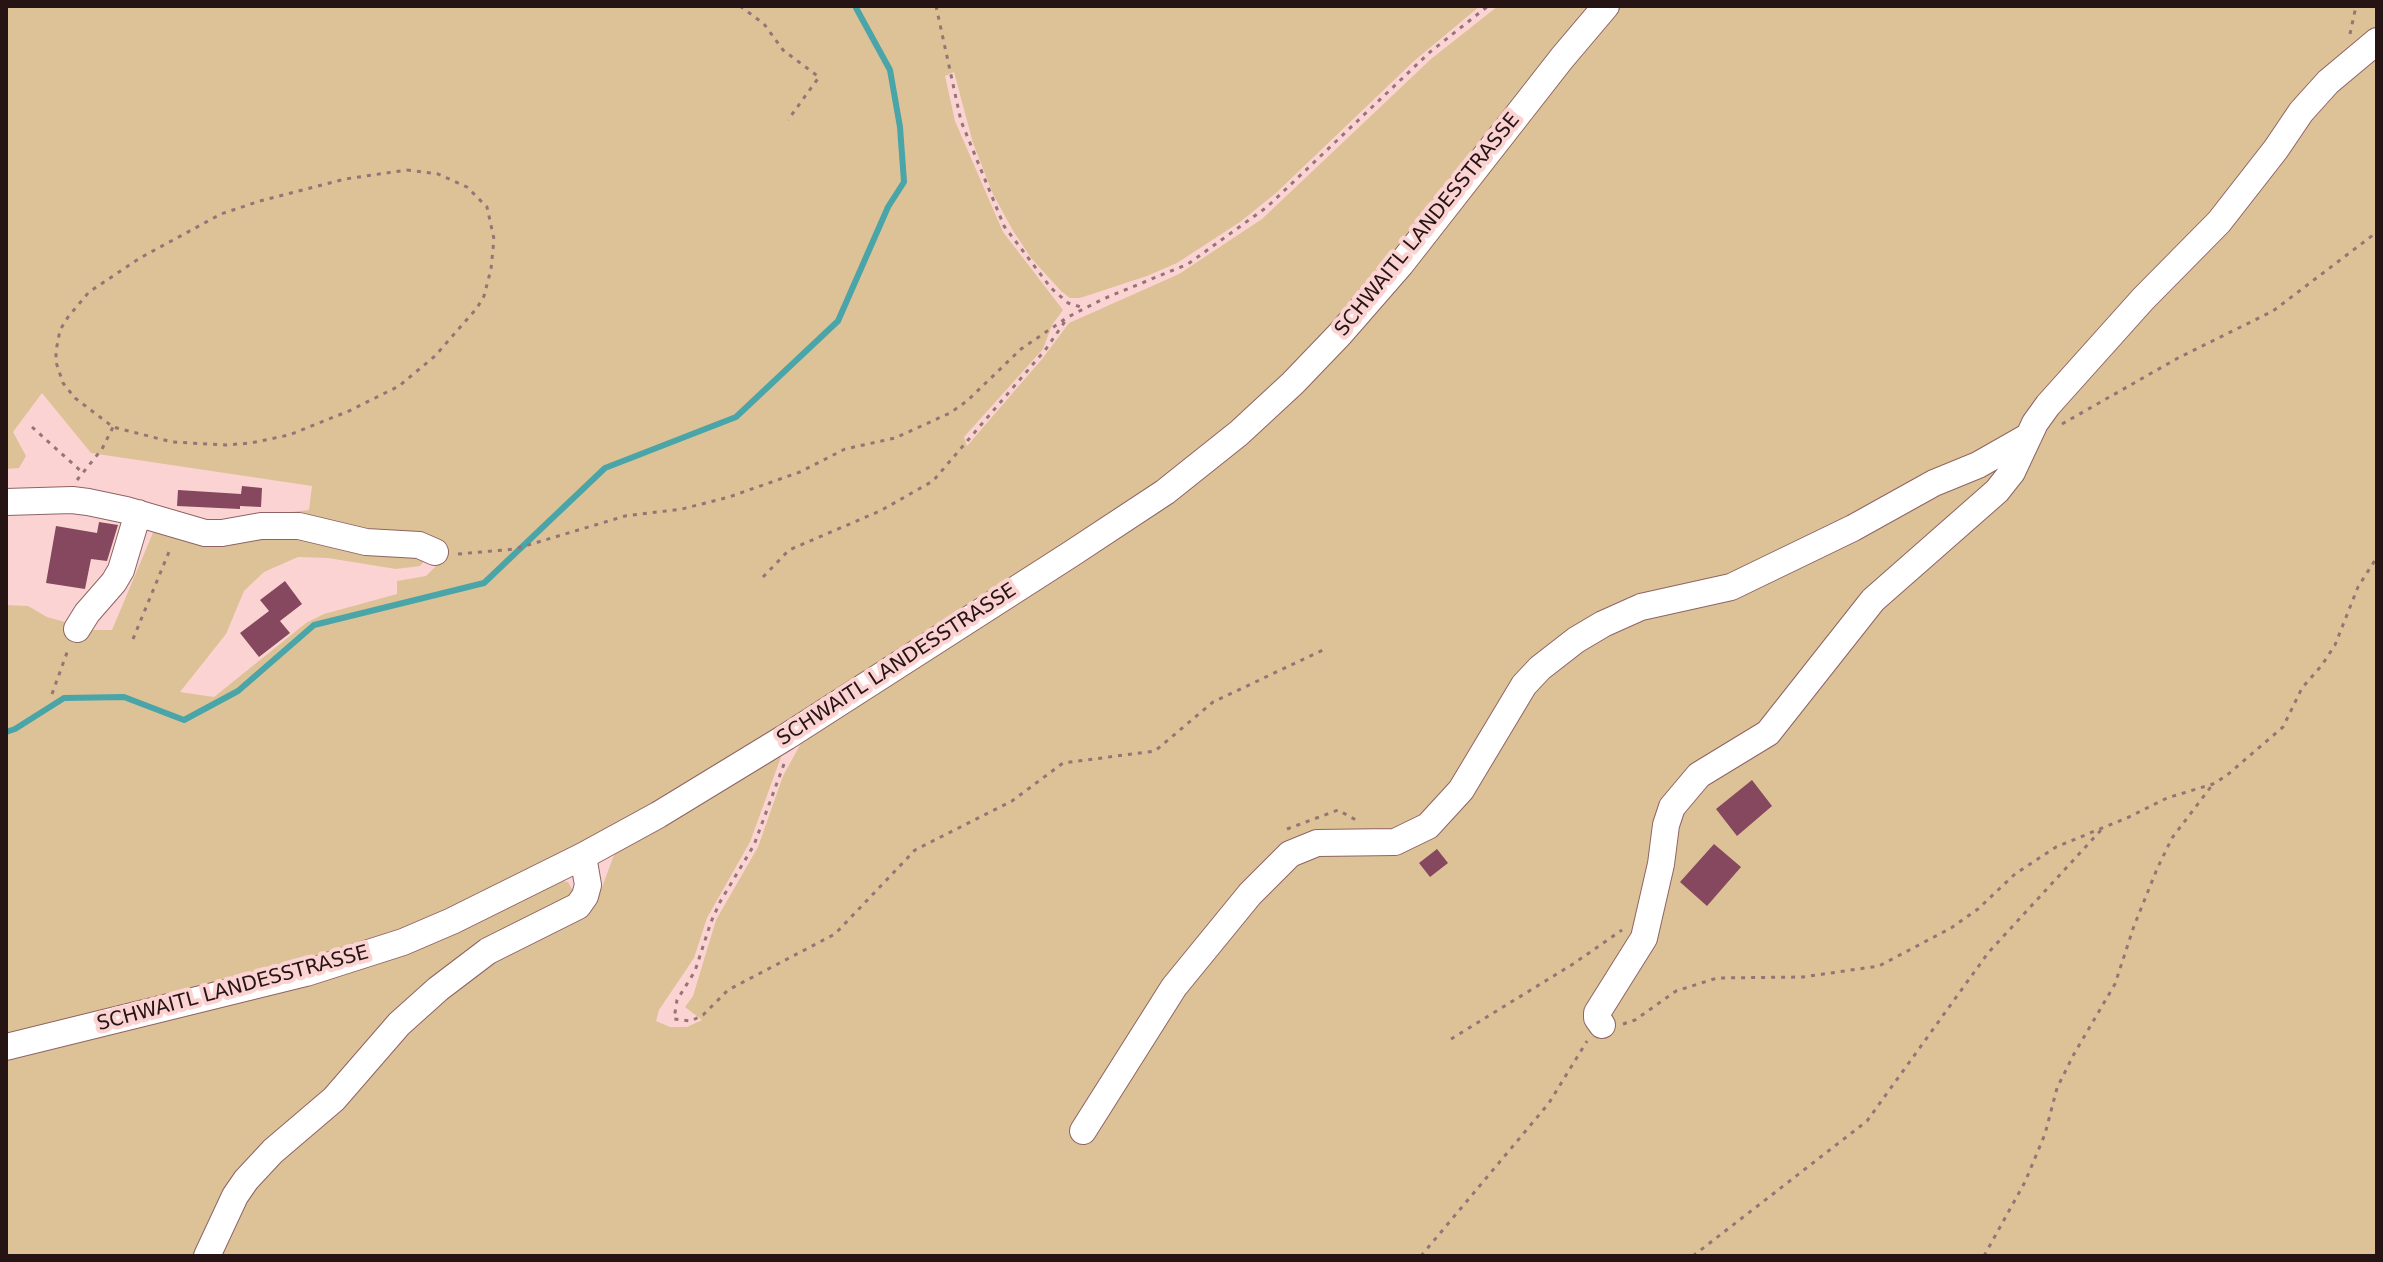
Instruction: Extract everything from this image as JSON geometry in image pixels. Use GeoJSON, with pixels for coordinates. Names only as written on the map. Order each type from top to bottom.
{"type":"FeatureCollection","features":[{"type":"Feature","properties":{"kind":"street","name":"SCHWAITL LANDESSTRASSE"},"geometry":{"type":"LineString","coordinates":[[6,1047],[306,973],[403,942],[452,921],[658,815],[786,737],[1165,492],[1239,433],[1340,334],[1401,264],[1606,6]]}},
{"type":"Feature","properties":{"kind":"street"},"geometry":{"type":"LineString","coordinates":[[1602,1025],[1597,1013],[1644,938],[1672,807],[1699,775],[1768,733],[1873,600],[2005,483],[2048,405],[2143,299],[2219,222],[2301,112],[2328,82],[2377,41]]}},
{"type":"Feature","properties":{"kind":"street"},"geometry":{"type":"LineString","coordinates":[[1083,1131],[1174,987],[1250,894],[1290,854],[1317,843],[1395,842],[1428,826],[1461,790],[1524,685],[1576,640],[1641,607],[1731,587],[1853,528],[1934,483],[1978,465],[2029,436]]}},
{"type":"Feature","properties":{"kind":"street"},"geometry":{"type":"LineString","coordinates":[[6,502],[72,500],[138,513],[212,534],[261,526],[299,526],[366,542],[419,545],[435,552]]}},
{"type":"Feature","properties":{"kind":"street"},"geometry":{"type":"LineString","coordinates":[[77,629],[121,570],[138,513]]}},
{"type":"Feature","properties":{"kind":"street"},"geometry":{"type":"LineString","coordinates":[[207,1256],[235,1196],[246,1180],[273,1151],[334,1099],[399,1024],[488,951],[561,917],[582,902],[588,878],[583,856]]}},
{"type":"Feature","properties":{"kind":"path"},"geometry":{"type":"LineString","coordinates":[[740,6],[764,24],[783,50],[819,77],[788,120]]}},
{"type":"Feature","properties":{"kind":"path"},"geometry":{"type":"LineString","coordinates":[[936,6],[961,121],[1004,226],[1051,288],[1068,303],[1084,308]]}},
{"type":"Feature","properties":{"kind":"path"},"geometry":{"type":"LineString","coordinates":[[435,552],[479,554],[515,549],[625,516],[682,509],[729,497],[800,472],[845,449],[895,438],[931,423],[967,401],[1021,349],[1068,317],[1188,264],[1267,207],[1430,52],[1488,6]]}},
{"type":"Feature","properties":{"kind":"path"},"geometry":{"type":"LineString","coordinates":[[390,171],[422,171],[455,180],[487,207],[493,226],[493,253],[488,283],[477,308],[435,356],[399,386],[316,425],[251,443],[172,442],[113,427],[75,398],[63,383],[56,362],[60,330],[89,292],[182,233],[221,214],[260,201],[390,171]]}},
{"type":"Feature","properties":{"kind":"path"},"geometry":{"type":"LineString","coordinates":[[2029,436],[2055,427],[2178,358],[2259,319],[2377,232]]}},
{"type":"Feature","properties":{"kind":"path"},"geometry":{"type":"LineString","coordinates":[[763,577],[789,550],[880,511],[933,481],[1046,349],[1068,317]]}},
{"type":"Feature","properties":{"kind":"path"},"geometry":{"type":"LineString","coordinates":[[32,427],[83,473]]}},
{"type":"Feature","properties":{"kind":"path"},"geometry":{"type":"LineString","coordinates":[[72,500],[74,485],[102,449],[113,427]]}},
{"type":"Feature","properties":{"kind":"path"},"geometry":{"type":"LineString","coordinates":[[133,639],[174,524]]}},
{"type":"Feature","properties":{"kind":"path"},"geometry":{"type":"LineString","coordinates":[[1421,1256],[1549,1103],[1585,1044],[1602,1025],[1635,1020],[1676,991],[1717,978],[1803,977],[1879,966],[1951,928],[1978,909],[2015,874],[2056,847],[2167,798],[2213,784],[2226,776],[2283,727],[2302,688],[2335,645],[2358,587],[2377,557]]}},
{"type":"Feature","properties":{"kind":"path"},"geometry":{"type":"LineString","coordinates":[[52,694],[77,629]]}},
{"type":"Feature","properties":{"kind":"path"},"geometry":{"type":"LineString","coordinates":[[786,737],[787,755],[754,845],[711,922],[695,971],[677,1000],[674,1019],[691,1021],[703,1015],[728,990],[835,934],[915,850],[1012,801],[1063,763],[1155,751],[1213,702],[1325,649]]}},
{"type":"Feature","properties":{"kind":"path"},"geometry":{"type":"LineString","coordinates":[[1984,1256],[2025,1182],[2045,1134],[2057,1088],[2115,984],[2157,869],[2182,825],[2213,784]]}},
{"type":"Feature","properties":{"kind":"path"},"geometry":{"type":"LineString","coordinates":[[1693,1256],[1867,1121],[1988,953],[2105,827]]}},
{"type":"Feature","properties":{"kind":"path"},"geometry":{"type":"LineString","coordinates":[[1451,1039],[1592,952],[1630,924]]}},
{"type":"Feature","properties":{"kind":"shaded area"},"geometry":{"type":"Polygon","coordinates":[[[6,6],[1480,6],[1414,61],[1276,193],[1240,222],[1177,263],[1080,298],[1070,298],[1061,291],[1031,258],[1012,229],[993,194],[973,143],[954,72],[945,76],[955,121],[1003,232],[1063,310],[1052,325],[1043,349],[964,437],[967,446],[1069,323],[1179,274],[1262,219],[1431,59],[1498,6],[1592,6],[1374,279],[1286,376],[1160,484],[653,806],[448,912],[357,947],[6,1037],[6,605],[28,606],[47,617],[93,630],[112,630],[157,523],[251,531],[426,559],[420,566],[396,569],[328,558],[298,557],[264,572],[244,591],[226,634],[180,692],[214,697],[306,623],[324,614],[397,594],[397,581],[426,576],[440,562],[394,535],[266,515],[309,510],[312,486],[91,453],[42,393],[13,432],[26,456],[19,468],[6,469],[6,6]]]}},
{"type":"Feature","properties":{"kind":"shaded area"},"geometry":{"type":"Polygon","coordinates":[[[1619,6],[2377,6],[2377,1256],[215,1256],[242,1200],[444,995],[524,941],[584,919],[595,906],[614,855],[626,844],[781,750],[750,842],[707,918],[694,958],[659,1010],[656,1021],[670,1027],[687,1027],[702,1020],[685,1007],[693,996],[716,920],[758,847],[783,776],[806,734],[1246,440],[1619,6]]]}},
{"type":"Feature","properties":{"kind":"shaded area"},"geometry":{"type":"Polygon","coordinates":[[[562,881],[568,882],[574,893],[415,999],[199,1256],[6,1256],[6,1057],[562,881]]]}},
{"type":"Feature","properties":{"kind":"building"},"geometry":{"type":"Polygon","coordinates":[[[242,486],[262,488],[261,507],[177,506],[178,490],[241,494],[242,486]]]}},
{"type":"Feature","properties":{"kind":"building"},"geometry":{"type":"Polygon","coordinates":[[[99,522],[118,525],[107,561],[91,559],[85,589],[46,583],[56,526],[97,533],[99,522]]]}},
{"type":"Feature","properties":{"kind":"building"},"geometry":{"type":"Polygon","coordinates":[[[285,581],[302,604],[280,621],[290,633],[259,657],[240,633],[269,611],[260,600],[285,581]]]}},
{"type":"Feature","properties":{"kind":"building"},"geometry":{"type":"Polygon","coordinates":[[[1752,780],[1772,806],[1737,836],[1716,809],[1752,780]]]}},
{"type":"Feature","properties":{"kind":"building"},"geometry":{"type":"Polygon","coordinates":[[[1714,844],[1741,867],[1707,906],[1680,882],[1714,844]]]}},
{"type":"Feature","properties":{"kind":"building"},"geometry":{"type":"Polygon","coordinates":[[[1437,849],[1448,863],[1430,877],[1419,863],[1437,849]]]}},
{"type":"Feature","properties":{"kind":"waterway"},"geometry":{"type":"LineString","coordinates":[[6,732],[64,698],[124,697],[184,720],[238,691],[314,625],[484,583],[605,468],[736,417],[838,321],[888,207],[904,182],[900,127],[890,70],[855,6]]}}]}
